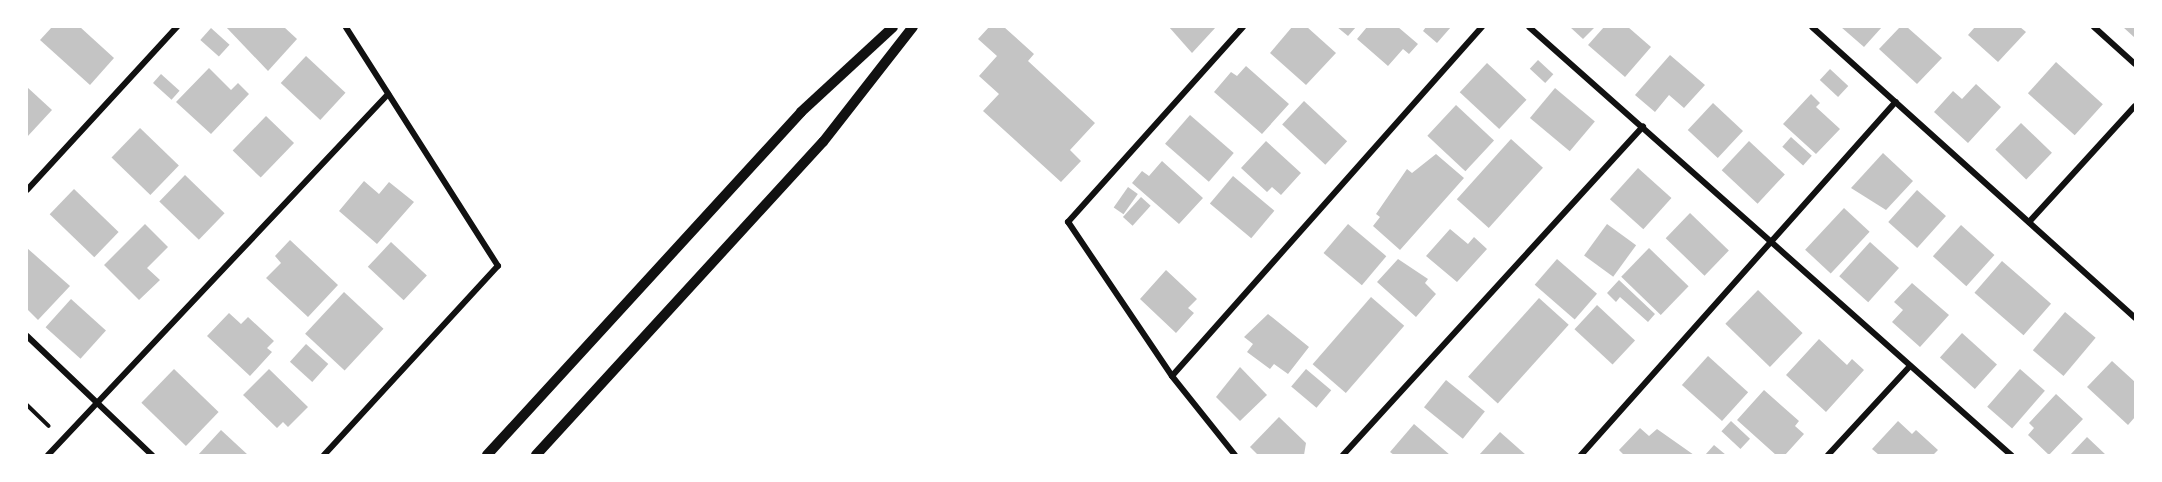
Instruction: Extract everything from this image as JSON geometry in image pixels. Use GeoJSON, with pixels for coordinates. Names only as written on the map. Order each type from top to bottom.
{"type":"FeatureCollection","features":[{"type":"Feature","properties":{"kind":"street"},"geometry":{"type":"LineString","coordinates":[[27,190],[177,27]]}},
{"type":"Feature","properties":{"kind":"street"},"geometry":{"type":"LineString","coordinates":[[324,455],[498,266],[346,27]]}},
{"type":"Feature","properties":{"kind":"street"},"geometry":{"type":"LineString","coordinates":[[487,455],[801,112],[893,27]]}},
{"type":"Feature","properties":{"kind":"street"},"geometry":{"type":"LineString","coordinates":[[536,455],[823,142],[913,27]]}},
{"type":"Feature","properties":{"kind":"street"},"geometry":{"type":"LineString","coordinates":[[1235,455],[1172,376],[1068,222],[1243,27]]}},
{"type":"Feature","properties":{"kind":"street"},"geometry":{"type":"LineString","coordinates":[[1172,376],[1482,27]]}},
{"type":"Feature","properties":{"kind":"street"},"geometry":{"type":"LineString","coordinates":[[1529,27],[2011,455]]}},
{"type":"Feature","properties":{"kind":"street"},"geometry":{"type":"LineString","coordinates":[[1812,27],[2135,318]]}},
{"type":"Feature","properties":{"kind":"street"},"geometry":{"type":"LineString","coordinates":[[2094,27],[2135,64]]}},
{"type":"Feature","properties":{"kind":"street"},"geometry":{"type":"LineString","coordinates":[[48,455],[388,94]]}},
{"type":"Feature","properties":{"kind":"street"},"geometry":{"type":"LineString","coordinates":[[1581,455],[1773,244],[1896,102]]}},
{"type":"Feature","properties":{"kind":"street"},"geometry":{"type":"LineString","coordinates":[[2029,222],[2135,106]]}},
{"type":"Feature","properties":{"kind":"street"},"geometry":{"type":"LineString","coordinates":[[1343,455],[1643,127]]}},
{"type":"Feature","properties":{"kind":"street"},"geometry":{"type":"LineString","coordinates":[[27,336],[96,405],[152,455]]}},
{"type":"Feature","properties":{"kind":"street"},"geometry":{"type":"LineString","coordinates":[[1828,455],[1910,366]]}},
{"type":"Feature","properties":{"kind":"building"},"geometry":{"type":"Polygon","coordinates":[[[52,27],[80,27],[114,58],[90,85],[40,40],[52,27]]]}},
{"type":"Feature","properties":{"kind":"building"},"geometry":{"type":"Polygon","coordinates":[[[226,27],[284,27],[297,39],[268,71],[226,27]]]}},
{"type":"Feature","properties":{"kind":"building"},"geometry":{"type":"Polygon","coordinates":[[[989,27],[1004,27],[1034,54],[1028,61],[1095,123],[1070,150],[1081,161],[1061,182],[983,111],[999,94],[979,76],[997,56],[978,39],[989,27]]]}},
{"type":"Feature","properties":{"kind":"building"},"geometry":{"type":"Polygon","coordinates":[[[1169,27],[1216,27],[1192,53],[1169,27]]]}},
{"type":"Feature","properties":{"kind":"building"},"geometry":{"type":"Polygon","coordinates":[[[1292,27],[1307,27],[1336,53],[1306,85],[1270,53],[1292,27]]]}},
{"type":"Feature","properties":{"kind":"building"},"geometry":{"type":"Polygon","coordinates":[[[1337,27],[1356,27],[1348,36],[1337,27]]]}},
{"type":"Feature","properties":{"kind":"building"},"geometry":{"type":"Polygon","coordinates":[[[1367,27],[1398,27],[1418,44],[1409,54],[1403,49],[1388,66],[1357,39],[1367,27]]]}},
{"type":"Feature","properties":{"kind":"building"},"geometry":{"type":"Polygon","coordinates":[[[1426,27],[1451,27],[1437,43],[1423,31],[1426,27]]]}},
{"type":"Feature","properties":{"kind":"building"},"geometry":{"type":"Polygon","coordinates":[[[1570,27],[1595,27],[1583,39],[1570,27]]]}},
{"type":"Feature","properties":{"kind":"building"},"geometry":{"type":"Polygon","coordinates":[[[1604,27],[1628,27],[1651,47],[1625,77],[1588,45],[1604,27]]]}},
{"type":"Feature","properties":{"kind":"building"},"geometry":{"type":"Polygon","coordinates":[[[1841,27],[1882,27],[1864,47],[1841,27]]]}},
{"type":"Feature","properties":{"kind":"building"},"geometry":{"type":"Polygon","coordinates":[[[1900,27],[1907,27],[1942,58],[1917,84],[1879,49],[1900,27]]]}},
{"type":"Feature","properties":{"kind":"building"},"geometry":{"type":"Polygon","coordinates":[[[1975,27],[2020,27],[2026,32],[1998,62],[1968,35],[1975,27]]]}},
{"type":"Feature","properties":{"kind":"building"},"geometry":{"type":"Polygon","coordinates":[[[2123,27],[2135,27],[2135,38],[2123,27]]]}},
{"type":"Feature","properties":{"kind":"building"},"geometry":{"type":"Polygon","coordinates":[[[211,28],[230,45],[219,57],[200,40],[211,28]]]}},
{"type":"Feature","properties":{"kind":"building"},"geometry":{"type":"Polygon","coordinates":[[[1670,55],[1705,85],[1684,108],[1669,95],[1655,112],[1635,95],[1670,55]]]}},
{"type":"Feature","properties":{"kind":"building"},"geometry":{"type":"Polygon","coordinates":[[[306,56],[345,93],[320,120],[281,83],[306,56]]]}},
{"type":"Feature","properties":{"kind":"building"},"geometry":{"type":"Polygon","coordinates":[[[1538,60],[1553,74],[1545,83],[1530,69],[1538,60]]]}},
{"type":"Feature","properties":{"kind":"building"},"geometry":{"type":"Polygon","coordinates":[[[2056,62],[2103,104],[2075,135],[2028,93],[2056,62]]]}},
{"type":"Feature","properties":{"kind":"building"},"geometry":{"type":"Polygon","coordinates":[[[1487,63],[1526,100],[1499,129],[1460,92],[1487,63]]]}},
{"type":"Feature","properties":{"kind":"building"},"geometry":{"type":"Polygon","coordinates":[[[1246,66],[1289,104],[1262,134],[1214,92],[1231,72],[1237,76],[1246,66]]]}},
{"type":"Feature","properties":{"kind":"building"},"geometry":{"type":"Polygon","coordinates":[[[209,68],[231,90],[238,83],[249,94],[211,134],[176,102],[209,68]]]}},
{"type":"Feature","properties":{"kind":"building"},"geometry":{"type":"Polygon","coordinates":[[[1830,69],[1848,86],[1838,97],[1820,80],[1830,69]]]}},
{"type":"Feature","properties":{"kind":"building"},"geometry":{"type":"Polygon","coordinates":[[[161,74],[180,91],[172,100],[153,83],[161,74]]]}},
{"type":"Feature","properties":{"kind":"building"},"geometry":{"type":"Polygon","coordinates":[[[1976,84],[2001,107],[1968,143],[1934,112],[1953,91],[1962,99],[1976,84]]]}},
{"type":"Feature","properties":{"kind":"building"},"geometry":{"type":"Polygon","coordinates":[[[27,87],[52,110],[27,137],[27,87]]]}},
{"type":"Feature","properties":{"kind":"building"},"geometry":{"type":"Polygon","coordinates":[[[1555,88],[1595,121],[1570,151],[1530,118],[1555,88]]]}},
{"type":"Feature","properties":{"kind":"building"},"geometry":{"type":"Polygon","coordinates":[[[1811,94],[1820,103],[1816,107],[1840,129],[1816,154],[1783,124],[1811,94]]]}},
{"type":"Feature","properties":{"kind":"building"},"geometry":{"type":"Polygon","coordinates":[[[1304,101],[1347,141],[1325,165],[1282,124],[1304,101]]]}},
{"type":"Feature","properties":{"kind":"building"},"geometry":{"type":"Polygon","coordinates":[[[1713,103],[1743,131],[1718,158],[1688,130],[1713,103]]]}},
{"type":"Feature","properties":{"kind":"building"},"geometry":{"type":"Polygon","coordinates":[[[1456,105],[1494,140],[1465,171],[1427,136],[1456,105]]]}},
{"type":"Feature","properties":{"kind":"building"},"geometry":{"type":"Polygon","coordinates":[[[1190,115],[1234,153],[1209,182],[1165,144],[1190,115]]]}},
{"type":"Feature","properties":{"kind":"building"},"geometry":{"type":"Polygon","coordinates":[[[266,116],[294,143],[261,178],[233,151],[266,116]]]}},
{"type":"Feature","properties":{"kind":"building"},"geometry":{"type":"Polygon","coordinates":[[[2021,123],[2052,153],[2026,179],[1995,150],[2021,123]]]}},
{"type":"Feature","properties":{"kind":"building"},"geometry":{"type":"Polygon","coordinates":[[[140,128],[179,166],[150,195],[112,157],[140,128]]]}},
{"type":"Feature","properties":{"kind":"building"},"geometry":{"type":"Polygon","coordinates":[[[1791,137],[1812,156],[1803,165],[1782,147],[1791,137]]]}},
{"type":"Feature","properties":{"kind":"building"},"geometry":{"type":"Polygon","coordinates":[[[1511,139],[1543,168],[1489,228],[1457,199],[1511,139]]]}},
{"type":"Feature","properties":{"kind":"building"},"geometry":{"type":"Polygon","coordinates":[[[1266,141],[1301,173],[1281,195],[1272,187],[1267,192],[1241,168],[1266,141]]]}},
{"type":"Feature","properties":{"kind":"building"},"geometry":{"type":"Polygon","coordinates":[[[1749,141],[1785,174],[1758,204],[1722,170],[1749,141]]]}},
{"type":"Feature","properties":{"kind":"building"},"geometry":{"type":"Polygon","coordinates":[[[1883,153],[1913,181],[1886,210],[1851,188],[1883,153]]]}},
{"type":"Feature","properties":{"kind":"building"},"geometry":{"type":"Polygon","coordinates":[[[1436,154],[1464,178],[1400,250],[1373,226],[1380,217],[1376,214],[1407,169],[1412,173],[1436,154]]]}},
{"type":"Feature","properties":{"kind":"building"},"geometry":{"type":"Polygon","coordinates":[[[1162,161],[1203,198],[1179,224],[1132,183],[1142,171],[1149,176],[1162,161]]]}},
{"type":"Feature","properties":{"kind":"building"},"geometry":{"type":"Polygon","coordinates":[[[1638,168],[1671,198],[1643,229],[1610,199],[1638,168]]]}},
{"type":"Feature","properties":{"kind":"building"},"geometry":{"type":"Polygon","coordinates":[[[185,175],[225,213],[199,240],[159,202],[185,175]]]}},
{"type":"Feature","properties":{"kind":"building"},"geometry":{"type":"Polygon","coordinates":[[[1233,176],[1274,211],[1251,238],[1210,204],[1233,176]]]}},
{"type":"Feature","properties":{"kind":"building"},"geometry":{"type":"Polygon","coordinates":[[[364,181],[379,194],[389,182],[414,202],[377,244],[339,211],[364,181]]]}},
{"type":"Feature","properties":{"kind":"building"},"geometry":{"type":"Polygon","coordinates":[[[1128,187],[1138,194],[1123,214],[1114,207],[1128,187]]]}},
{"type":"Feature","properties":{"kind":"building"},"geometry":{"type":"Polygon","coordinates":[[[74,189],[119,232],[94,257],[50,214],[74,189]]]}},
{"type":"Feature","properties":{"kind":"building"},"geometry":{"type":"Polygon","coordinates":[[[1917,190],[1946,216],[1917,248],[1888,222],[1917,190]]]}},
{"type":"Feature","properties":{"kind":"building"},"geometry":{"type":"Polygon","coordinates":[[[1141,197],[1151,206],[1133,226],[1123,217],[1141,197]]]}},
{"type":"Feature","properties":{"kind":"building"},"geometry":{"type":"Polygon","coordinates":[[[1844,208],[1870,232],[1831,274],[1805,250],[1844,208]]]}},
{"type":"Feature","properties":{"kind":"building"},"geometry":{"type":"Polygon","coordinates":[[[1690,213],[1729,251],[1705,276],[1666,238],[1690,213]]]}},
{"type":"Feature","properties":{"kind":"building"},"geometry":{"type":"Polygon","coordinates":[[[145,224],[168,247],[147,268],[160,280],[139,300],[104,265],[145,224]]]}},
{"type":"Feature","properties":{"kind":"building"},"geometry":{"type":"Polygon","coordinates":[[[1348,224],[1386,256],[1362,285],[1324,253],[1348,224]]]}},
{"type":"Feature","properties":{"kind":"building"},"geometry":{"type":"Polygon","coordinates":[[[1607,224],[1636,245],[1613,277],[1584,256],[1607,224]]]}},
{"type":"Feature","properties":{"kind":"building"},"geometry":{"type":"Polygon","coordinates":[[[1961,225],[1994,255],[1966,286],[1933,256],[1961,225]]]}},
{"type":"Feature","properties":{"kind":"building"},"geometry":{"type":"Polygon","coordinates":[[[1450,229],[1468,244],[1474,237],[1487,249],[1457,282],[1426,256],[1450,229]]]}},
{"type":"Feature","properties":{"kind":"building"},"geometry":{"type":"Polygon","coordinates":[[[290,240],[338,285],[308,317],[266,278],[281,263],[275,256],[290,240]]]}},
{"type":"Feature","properties":{"kind":"building"},"geometry":{"type":"Polygon","coordinates":[[[391,242],[427,275],[404,300],[368,267],[391,242]]]}},
{"type":"Feature","properties":{"kind":"building"},"geometry":{"type":"Polygon","coordinates":[[[1870,242],[1899,268],[1868,302],[1839,276],[1870,242]]]}},
{"type":"Feature","properties":{"kind":"building"},"geometry":{"type":"Polygon","coordinates":[[[27,248],[70,286],[38,320],[27,309],[27,248]]]}},
{"type":"Feature","properties":{"kind":"building"},"geometry":{"type":"Polygon","coordinates":[[[1649,248],[1689,286],[1661,315],[1621,277],[1649,248]]]}},
{"type":"Feature","properties":{"kind":"building"},"geometry":{"type":"Polygon","coordinates":[[[1398,259],[1428,279],[1425,283],[1436,294],[1416,317],[1377,282],[1398,259]]]}},
{"type":"Feature","properties":{"kind":"building"},"geometry":{"type":"Polygon","coordinates":[[[1557,259],[1597,294],[1575,319],[1535,285],[1557,259]]]}},
{"type":"Feature","properties":{"kind":"building"},"geometry":{"type":"Polygon","coordinates":[[[2002,261],[2051,304],[2024,335],[1974,293],[2002,261]]]}},
{"type":"Feature","properties":{"kind":"building"},"geometry":{"type":"Polygon","coordinates":[[[1166,270],[1197,299],[1188,308],[1194,313],[1176,333],[1140,299],[1166,270]]]}},
{"type":"Feature","properties":{"kind":"building"},"geometry":{"type":"Polygon","coordinates":[[[1619,280],[1655,314],[1648,322],[1620,297],[1616,302],[1607,293],[1619,280]]]}},
{"type":"Feature","properties":{"kind":"building"},"geometry":{"type":"Polygon","coordinates":[[[1912,283],[1949,315],[1920,347],[1892,322],[1903,310],[1894,302],[1912,283]]]}},
{"type":"Feature","properties":{"kind":"building"},"geometry":{"type":"Polygon","coordinates":[[[1758,290],[1803,333],[1770,367],[1725,324],[1758,290]]]}},
{"type":"Feature","properties":{"kind":"building"},"geometry":{"type":"Polygon","coordinates":[[[344,292],[383,329],[345,371],[305,334],[344,292]]]}},
{"type":"Feature","properties":{"kind":"building"},"geometry":{"type":"Polygon","coordinates":[[[1371,297],[1404,326],[1346,393],[1313,364],[1371,297]]]}},
{"type":"Feature","properties":{"kind":"building"},"geometry":{"type":"Polygon","coordinates":[[[1539,298],[1569,325],[1498,404],[1468,377],[1539,298]]]}},
{"type":"Feature","properties":{"kind":"building"},"geometry":{"type":"Polygon","coordinates":[[[71,299],[106,330],[81,359],[46,327],[71,299]]]}},
{"type":"Feature","properties":{"kind":"building"},"geometry":{"type":"Polygon","coordinates":[[[1597,305],[1635,340],[1613,365],[1574,329],[1597,305]]]}},
{"type":"Feature","properties":{"kind":"building"},"geometry":{"type":"Polygon","coordinates":[[[2065,312],[2096,338],[2064,376],[2033,350],[2065,312]]]}},
{"type":"Feature","properties":{"kind":"building"},"geometry":{"type":"Polygon","coordinates":[[[229,313],[241,324],[248,317],[274,341],[267,348],[272,352],[250,376],[207,336],[229,313]]]}},
{"type":"Feature","properties":{"kind":"building"},"geometry":{"type":"Polygon","coordinates":[[[1268,314],[1309,347],[1288,374],[1274,364],[1270,369],[1247,352],[1253,344],[1244,337],[1268,314]]]}},
{"type":"Feature","properties":{"kind":"building"},"geometry":{"type":"Polygon","coordinates":[[[1962,333],[1997,364],[1975,389],[1940,358],[1962,333]]]}},
{"type":"Feature","properties":{"kind":"building"},"geometry":{"type":"Polygon","coordinates":[[[1819,339],[1847,365],[1852,359],[1864,370],[1826,412],[1786,375],[1819,339]]]}},
{"type":"Feature","properties":{"kind":"building"},"geometry":{"type":"Polygon","coordinates":[[[306,344],[328,364],[312,382],[290,362],[306,344]]]}},
{"type":"Feature","properties":{"kind":"building"},"geometry":{"type":"Polygon","coordinates":[[[1708,356],[1748,392],[1722,421],[1682,385],[1708,356]]]}},
{"type":"Feature","properties":{"kind":"building"},"geometry":{"type":"Polygon","coordinates":[[[2112,361],[2135,382],[2135,417],[2128,425],[2087,387],[2112,361]]]}},
{"type":"Feature","properties":{"kind":"building"},"geometry":{"type":"Polygon","coordinates":[[[1240,367],[1267,395],[1240,421],[1216,397],[1240,367]]]}},
{"type":"Feature","properties":{"kind":"building"},"geometry":{"type":"Polygon","coordinates":[[[174,369],[219,412],[186,446],[141,403],[174,369]]]}},
{"type":"Feature","properties":{"kind":"building"},"geometry":{"type":"Polygon","coordinates":[[[269,369],[308,407],[288,427],[283,422],[277,428],[243,395],[269,369]]]}},
{"type":"Feature","properties":{"kind":"building"},"geometry":{"type":"Polygon","coordinates":[[[1306,369],[1331,390],[1316,408],[1291,387],[1306,369]]]}},
{"type":"Feature","properties":{"kind":"building"},"geometry":{"type":"Polygon","coordinates":[[[2020,369],[2045,391],[2012,428],[1987,407],[2020,369]]]}},
{"type":"Feature","properties":{"kind":"building"},"geometry":{"type":"Polygon","coordinates":[[[1446,380],[1485,411],[1463,439],[1424,407],[1446,380]]]}},
{"type":"Feature","properties":{"kind":"building"},"geometry":{"type":"Polygon","coordinates":[[[1764,390],[1799,421],[1795,426],[1804,434],[1785,455],[1776,455],[1737,420],[1764,390]]]}},
{"type":"Feature","properties":{"kind":"building"},"geometry":{"type":"Polygon","coordinates":[[[2056,394],[2083,419],[2049,455],[2028,435],[2034,428],[2029,423],[2056,394]]]}},
{"type":"Feature","properties":{"kind":"building"},"geometry":{"type":"Polygon","coordinates":[[[1279,417],[1306,443],[1304,455],[1258,455],[1250,447],[1279,417]]]}},
{"type":"Feature","properties":{"kind":"building"},"geometry":{"type":"Polygon","coordinates":[[[1731,421],[1750,439],[1740,449],[1721,431],[1731,421]]]}},
{"type":"Feature","properties":{"kind":"building"},"geometry":{"type":"Polygon","coordinates":[[[1898,421],[1912,434],[1916,430],[1938,450],[1933,455],[1879,455],[1872,449],[1898,421]]]}},
{"type":"Feature","properties":{"kind":"building"},"geometry":{"type":"Polygon","coordinates":[[[1414,424],[1450,455],[1394,455],[1390,452],[1414,424]]]}},
{"type":"Feature","properties":{"kind":"building"},"geometry":{"type":"Polygon","coordinates":[[[1640,428],[1649,436],[1657,429],[1694,455],[1624,455],[1619,450],[1640,428]]]}},
{"type":"Feature","properties":{"kind":"building"},"geometry":{"type":"Polygon","coordinates":[[[221,430],[248,455],[198,455],[221,430]]]}},
{"type":"Feature","properties":{"kind":"building"},"geometry":{"type":"Polygon","coordinates":[[[1500,432],[1526,455],[1479,455],[1500,432]]]}},
{"type":"Feature","properties":{"kind":"building"},"geometry":{"type":"Polygon","coordinates":[[[2087,437],[2106,455],[2070,455],[2087,437]]]}},
{"type":"Feature","properties":{"kind":"building"},"geometry":{"type":"Polygon","coordinates":[[[1714,445],[1726,455],[1705,455],[1714,445]]]}}]}
